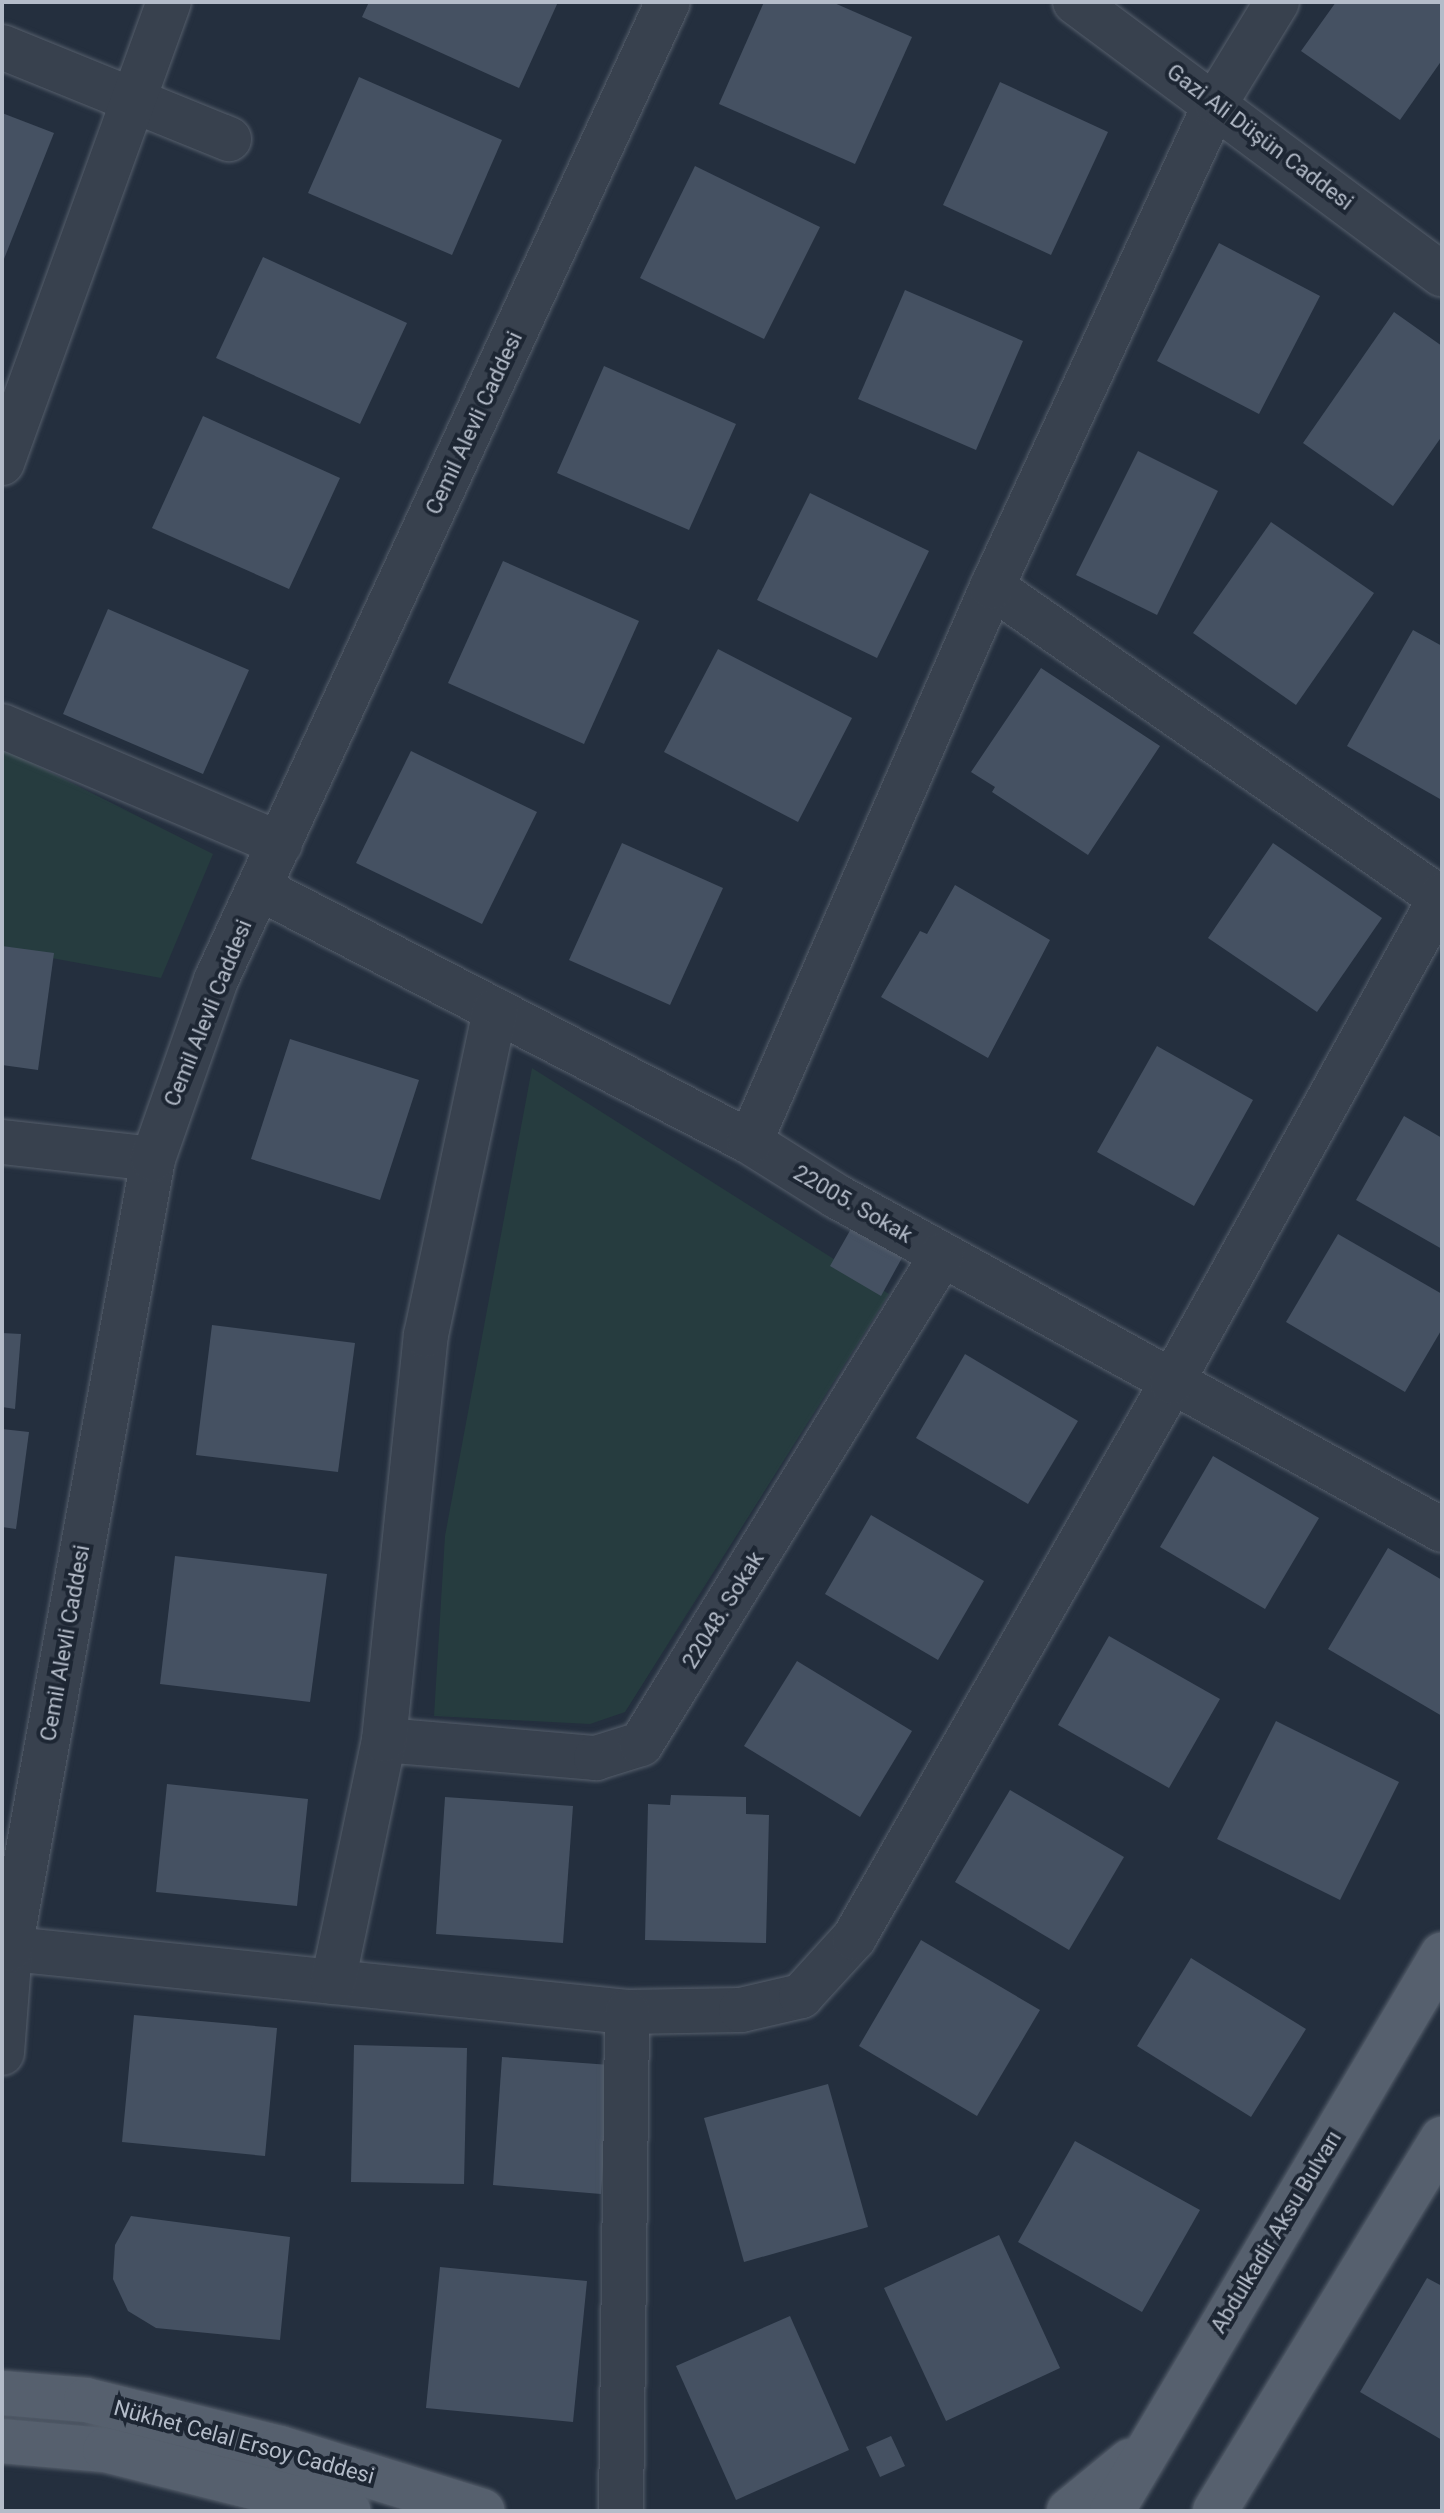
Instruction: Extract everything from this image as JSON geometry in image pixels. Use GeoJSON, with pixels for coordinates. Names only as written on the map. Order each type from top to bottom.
{"type":"FeatureCollection","features":[{"type":"Feature","properties":{"kind":"main road","name":"Abdulkadir Aksu Bulvarı"},"geometry":{"type":"LineString","coordinates":[[1112,2511],[1442,1955]]}},
{"type":"Feature","properties":{"kind":"main road"},"geometry":{"type":"LineString","coordinates":[[1215,2511],[1442,2139]]}},
{"type":"Feature","properties":{"kind":"main road","name":"Nükhet Celal Ersoy Caddesi"},"geometry":{"type":"LineString","coordinates":[[2,2393],[86,2400],[280,2448],[482,2511]]}},
{"type":"Feature","properties":{"kind":"main road","name":"Nükhet Celal Ersoy Caddesi"},"geometry":{"type":"LineString","coordinates":[[2,2441],[105,2450],[348,2511]]}},
{"type":"Feature","properties":{"kind":"main road"},"geometry":{"type":"LineString","coordinates":[[1069,2511],[1148,2447]]}},
{"type":"Feature","properties":{"kind":"main road"},"geometry":{"type":"LineString","coordinates":[[1237,2511],[1244,2463]]}},
{"type":"Feature","properties":{"kind":"street"},"geometry":{"type":"LineString","coordinates":[[2,463],[169,2]]}},
{"type":"Feature","properties":{"kind":"street","name":"Cemil Alevli Caddesi"},"geometry":{"type":"LineString","coordinates":[[2,2053],[6,1949],[153,1159],[216,980],[668,2]]}},
{"type":"Feature","properties":{"kind":"street","name":"Gazi Ali Düşün Caddesi"},"geometry":{"type":"LineString","coordinates":[[1075,2],[1216,102],[1442,275]]}},
{"type":"Feature","properties":{"kind":"street"},"geometry":{"type":"LineString","coordinates":[[750,1142],[992,587],[1216,102],[1277,2]]}},
{"type":"Feature","properties":{"kind":"street"},"geometry":{"type":"LineString","coordinates":[[2,47],[229,139]]}},
{"type":"Feature","properties":{"kind":"street"},"geometry":{"type":"LineString","coordinates":[[6,1949],[627,2012],[741,2010],[801,1996],[854,1938],[1172,1382],[1441,896],[992,587]]}},
{"type":"Feature","properties":{"kind":"street"},"geometry":{"type":"LineString","coordinates":[[2,726],[280,844]]}},
{"type":"Feature","properties":{"kind":"street","name":"22005. Sokak"},"geometry":{"type":"LineString","coordinates":[[259,888],[750,1142],[942,1255],[1442,1530]]}},
{"type":"Feature","properties":{"kind":"street"},"geometry":{"type":"LineString","coordinates":[[333,1982],[384,1740],[426,1335],[495,1010]]}},
{"type":"Feature","properties":{"kind":"street"},"geometry":{"type":"LineString","coordinates":[[2,1142],[153,1159]]}},
{"type":"Feature","properties":{"kind":"street","name":"22048. Sokak"},"geometry":{"type":"LineString","coordinates":[[384,1740],[596,1758],[641,1744],[942,1255]]}},
{"type":"Feature","properties":{"kind":"street"},"geometry":{"type":"LineString","coordinates":[[621,2511],[627,2012]]}},
{"type":"Feature","properties":{"kind":"green space"},"geometry":{"type":"Polygon","coordinates":[[[2,748],[213,854],[161,978],[2,949],[2,748]]]}},
{"type":"Feature","properties":{"kind":"green space"},"geometry":{"type":"Polygon","coordinates":[[[532,1068],[889,1294],[625,1712],[590,1724],[434,1716],[445,1536],[532,1068]]]}},
{"type":"Feature","properties":{"kind":"building"},"geometry":{"type":"Polygon","coordinates":[[[369,2],[558,2],[519,88],[362,17],[369,2]]]}},
{"type":"Feature","properties":{"kind":"building"},"geometry":{"type":"Polygon","coordinates":[[[764,2],[832,2],[912,37],[855,164],[719,104],[764,2]]]}},
{"type":"Feature","properties":{"kind":"building"},"geometry":{"type":"Polygon","coordinates":[[[1336,2],[1442,2],[1442,60],[1400,120],[1301,51],[1336,2]]]}},
{"type":"Feature","properties":{"kind":"building"},"geometry":{"type":"Polygon","coordinates":[[[359,77],[502,140],[452,255],[308,193],[359,77]]]}},
{"type":"Feature","properties":{"kind":"building"},"geometry":{"type":"Polygon","coordinates":[[[1000,82],[1108,132],[1051,255],[943,205],[1000,82]]]}},
{"type":"Feature","properties":{"kind":"building"},"geometry":{"type":"Polygon","coordinates":[[[2,113],[54,133],[2,264],[2,113]]]}},
{"type":"Feature","properties":{"kind":"building"},"geometry":{"type":"Polygon","coordinates":[[[695,166],[820,227],[764,339],[640,278],[695,166]]]}},
{"type":"Feature","properties":{"kind":"building"},"geometry":{"type":"Polygon","coordinates":[[[1219,243],[1320,296],[1259,414],[1157,361],[1219,243]]]}},
{"type":"Feature","properties":{"kind":"building"},"geometry":{"type":"Polygon","coordinates":[[[263,257],[407,323],[360,424],[216,358],[263,257]]]}},
{"type":"Feature","properties":{"kind":"building"},"geometry":{"type":"Polygon","coordinates":[[[905,290],[1023,341],[976,450],[858,399],[905,290]]]}},
{"type":"Feature","properties":{"kind":"building"},"geometry":{"type":"Polygon","coordinates":[[[1394,312],[1442,346],[1442,436],[1393,506],[1303,443],[1394,312]]]}},
{"type":"Feature","properties":{"kind":"building"},"geometry":{"type":"Polygon","coordinates":[[[604,366],[736,424],[689,530],[557,473],[604,366]]]}},
{"type":"Feature","properties":{"kind":"building"},"geometry":{"type":"Polygon","coordinates":[[[203,416],[340,478],[289,589],[152,528],[203,416]]]}},
{"type":"Feature","properties":{"kind":"building"},"geometry":{"type":"Polygon","coordinates":[[[1138,451],[1218,491],[1157,615],[1076,575],[1138,451]]]}},
{"type":"Feature","properties":{"kind":"building"},"geometry":{"type":"Polygon","coordinates":[[[810,493],[929,551],[877,658],[757,600],[810,493]]]}},
{"type":"Feature","properties":{"kind":"building"},"geometry":{"type":"Polygon","coordinates":[[[1271,522],[1374,593],[1296,705],[1193,633],[1271,522]]]}},
{"type":"Feature","properties":{"kind":"building"},"geometry":{"type":"Polygon","coordinates":[[[503,561],[639,621],[584,744],[448,683],[503,561]]]}},
{"type":"Feature","properties":{"kind":"building"},"geometry":{"type":"Polygon","coordinates":[[[108,609],[249,670],[203,774],[63,714],[108,609]]]}},
{"type":"Feature","properties":{"kind":"building"},"geometry":{"type":"Polygon","coordinates":[[[1413,630],[1442,646],[1440,799],[1347,746],[1413,630]]]}},
{"type":"Feature","properties":{"kind":"building"},"geometry":{"type":"Polygon","coordinates":[[[718,649],[852,718],[798,822],[664,752],[718,649]]]}},
{"type":"Feature","properties":{"kind":"building"},"geometry":{"type":"Polygon","coordinates":[[[1041,668],[1160,746],[1088,855],[992,792],[995,787],[971,772],[1041,668]]]}},
{"type":"Feature","properties":{"kind":"building"},"geometry":{"type":"Polygon","coordinates":[[[411,751],[537,812],[482,924],[356,863],[411,751]]]}},
{"type":"Feature","properties":{"kind":"building"},"geometry":{"type":"Polygon","coordinates":[[[622,843],[723,888],[670,1005],[569,960],[622,843]]]}},
{"type":"Feature","properties":{"kind":"building"},"geometry":{"type":"Polygon","coordinates":[[[1273,843],[1382,918],[1317,1012],[1208,938],[1273,843]]]}},
{"type":"Feature","properties":{"kind":"building"},"geometry":{"type":"Polygon","coordinates":[[[955,885],[1050,940],[988,1058],[881,997],[920,931],[927,934],[955,885]]]}},
{"type":"Feature","properties":{"kind":"building"},"geometry":{"type":"Polygon","coordinates":[[[2,946],[54,953],[38,1070],[2,1065],[2,946]]]}},
{"type":"Feature","properties":{"kind":"building"},"geometry":{"type":"Polygon","coordinates":[[[290,1039],[419,1080],[380,1200],[251,1159],[290,1039]]]}},
{"type":"Feature","properties":{"kind":"building"},"geometry":{"type":"Polygon","coordinates":[[[1157,1046],[1253,1100],[1194,1206],[1097,1152],[1157,1046]]]}},
{"type":"Feature","properties":{"kind":"building"},"geometry":{"type":"Polygon","coordinates":[[[1404,1116],[1442,1138],[1442,1249],[1356,1200],[1404,1116]]]}},
{"type":"Feature","properties":{"kind":"building"},"geometry":{"type":"Polygon","coordinates":[[[852,1227],[903,1256],[881,1296],[830,1266],[852,1227]]]}},
{"type":"Feature","properties":{"kind":"building"},"geometry":{"type":"Polygon","coordinates":[[[1338,1234],[1442,1294],[1442,1329],[1405,1392],[1286,1322],[1338,1234]]]}},
{"type":"Feature","properties":{"kind":"building"},"geometry":{"type":"Polygon","coordinates":[[[212,1325],[355,1343],[338,1472],[196,1455],[212,1325]]]}},
{"type":"Feature","properties":{"kind":"building"},"geometry":{"type":"Polygon","coordinates":[[[2,1333],[21,1334],[15,1409],[2,1407],[2,1333]]]}},
{"type":"Feature","properties":{"kind":"building"},"geometry":{"type":"Polygon","coordinates":[[[965,1354],[1078,1421],[1028,1504],[916,1438],[965,1354]]]}},
{"type":"Feature","properties":{"kind":"building"},"geometry":{"type":"Polygon","coordinates":[[[2,1429],[29,1432],[16,1529],[2,1527],[2,1429]]]}},
{"type":"Feature","properties":{"kind":"building"},"geometry":{"type":"Polygon","coordinates":[[[1213,1456],[1319,1518],[1265,1609],[1160,1547],[1213,1456]]]}},
{"type":"Feature","properties":{"kind":"building"},"geometry":{"type":"Polygon","coordinates":[[[871,1515],[984,1581],[938,1660],[825,1594],[871,1515]]]}},
{"type":"Feature","properties":{"kind":"building"},"geometry":{"type":"Polygon","coordinates":[[[1388,1548],[1442,1580],[1442,1716],[1328,1649],[1388,1548]]]}},
{"type":"Feature","properties":{"kind":"building"},"geometry":{"type":"Polygon","coordinates":[[[175,1556],[327,1574],[310,1702],[160,1684],[175,1556]]]}},
{"type":"Feature","properties":{"kind":"building"},"geometry":{"type":"Polygon","coordinates":[[[1109,1636],[1220,1699],[1169,1788],[1058,1725],[1109,1636]]]}},
{"type":"Feature","properties":{"kind":"building"},"geometry":{"type":"Polygon","coordinates":[[[797,1661],[912,1731],[860,1817],[744,1746],[797,1661]]]}},
{"type":"Feature","properties":{"kind":"building"},"geometry":{"type":"Polygon","coordinates":[[[1276,1721],[1399,1782],[1340,1900],[1217,1839],[1276,1721]]]}},
{"type":"Feature","properties":{"kind":"building"},"geometry":{"type":"Polygon","coordinates":[[[167,1784],[308,1799],[297,1906],[156,1892],[167,1784]]]}},
{"type":"Feature","properties":{"kind":"building"},"geometry":{"type":"Polygon","coordinates":[[[1010,1790],[1124,1857],[1069,1950],[955,1882],[1010,1790]]]}},
{"type":"Feature","properties":{"kind":"building"},"geometry":{"type":"Polygon","coordinates":[[[671,1795],[746,1797],[746,1814],[769,1815],[766,1943],[645,1940],[648,1804],[670,1805],[671,1795]]]}},
{"type":"Feature","properties":{"kind":"building"},"geometry":{"type":"Polygon","coordinates":[[[445,1797],[573,1806],[563,1943],[436,1934],[445,1797]]]}},
{"type":"Feature","properties":{"kind":"building"},"geometry":{"type":"Polygon","coordinates":[[[921,1940],[1040,2010],[977,2116],[859,2046],[921,1940]]]}},
{"type":"Feature","properties":{"kind":"building"},"geometry":{"type":"Polygon","coordinates":[[[1191,1958],[1306,2029],[1251,2117],[1137,2046],[1191,1958]]]}},
{"type":"Feature","properties":{"kind":"building"},"geometry":{"type":"Polygon","coordinates":[[[134,2015],[277,2028],[265,2156],[122,2142],[134,2015]]]}},
{"type":"Feature","properties":{"kind":"building"},"geometry":{"type":"Polygon","coordinates":[[[354,2045],[467,2048],[464,2184],[351,2182],[354,2045]]]}},
{"type":"Feature","properties":{"kind":"building"},"geometry":{"type":"Polygon","coordinates":[[[502,2057],[610,2065],[601,2194],[493,2185],[502,2057]]]}},
{"type":"Feature","properties":{"kind":"building"},"geometry":{"type":"Polygon","coordinates":[[[828,2084],[868,2227],[744,2262],[704,2118],[828,2084]]]}},
{"type":"Feature","properties":{"kind":"building"},"geometry":{"type":"Polygon","coordinates":[[[1075,2141],[1200,2210],[1142,2312],[1018,2242],[1075,2141]]]}},
{"type":"Feature","properties":{"kind":"building"},"geometry":{"type":"Polygon","coordinates":[[[131,2216],[290,2237],[280,2340],[156,2328],[128,2311],[113,2279],[115,2245],[131,2216]]]}},
{"type":"Feature","properties":{"kind":"building"},"geometry":{"type":"Polygon","coordinates":[[[999,2235],[1060,2368],[946,2421],[884,2288],[999,2235]]]}},
{"type":"Feature","properties":{"kind":"building"},"geometry":{"type":"Polygon","coordinates":[[[440,2267],[587,2281],[573,2422],[426,2408],[440,2267]]]}},
{"type":"Feature","properties":{"kind":"building"},"geometry":{"type":"Polygon","coordinates":[[[1427,2278],[1442,2286],[1442,2440],[1360,2392],[1427,2278]]]}},
{"type":"Feature","properties":{"kind":"building"},"geometry":{"type":"Polygon","coordinates":[[[790,2316],[849,2450],[736,2500],[676,2366],[790,2316]]]}},
{"type":"Feature","properties":{"kind":"building"},"geometry":{"type":"Polygon","coordinates":[[[891,2436],[905,2466],[880,2477],[866,2447],[891,2436]]]}}]}
